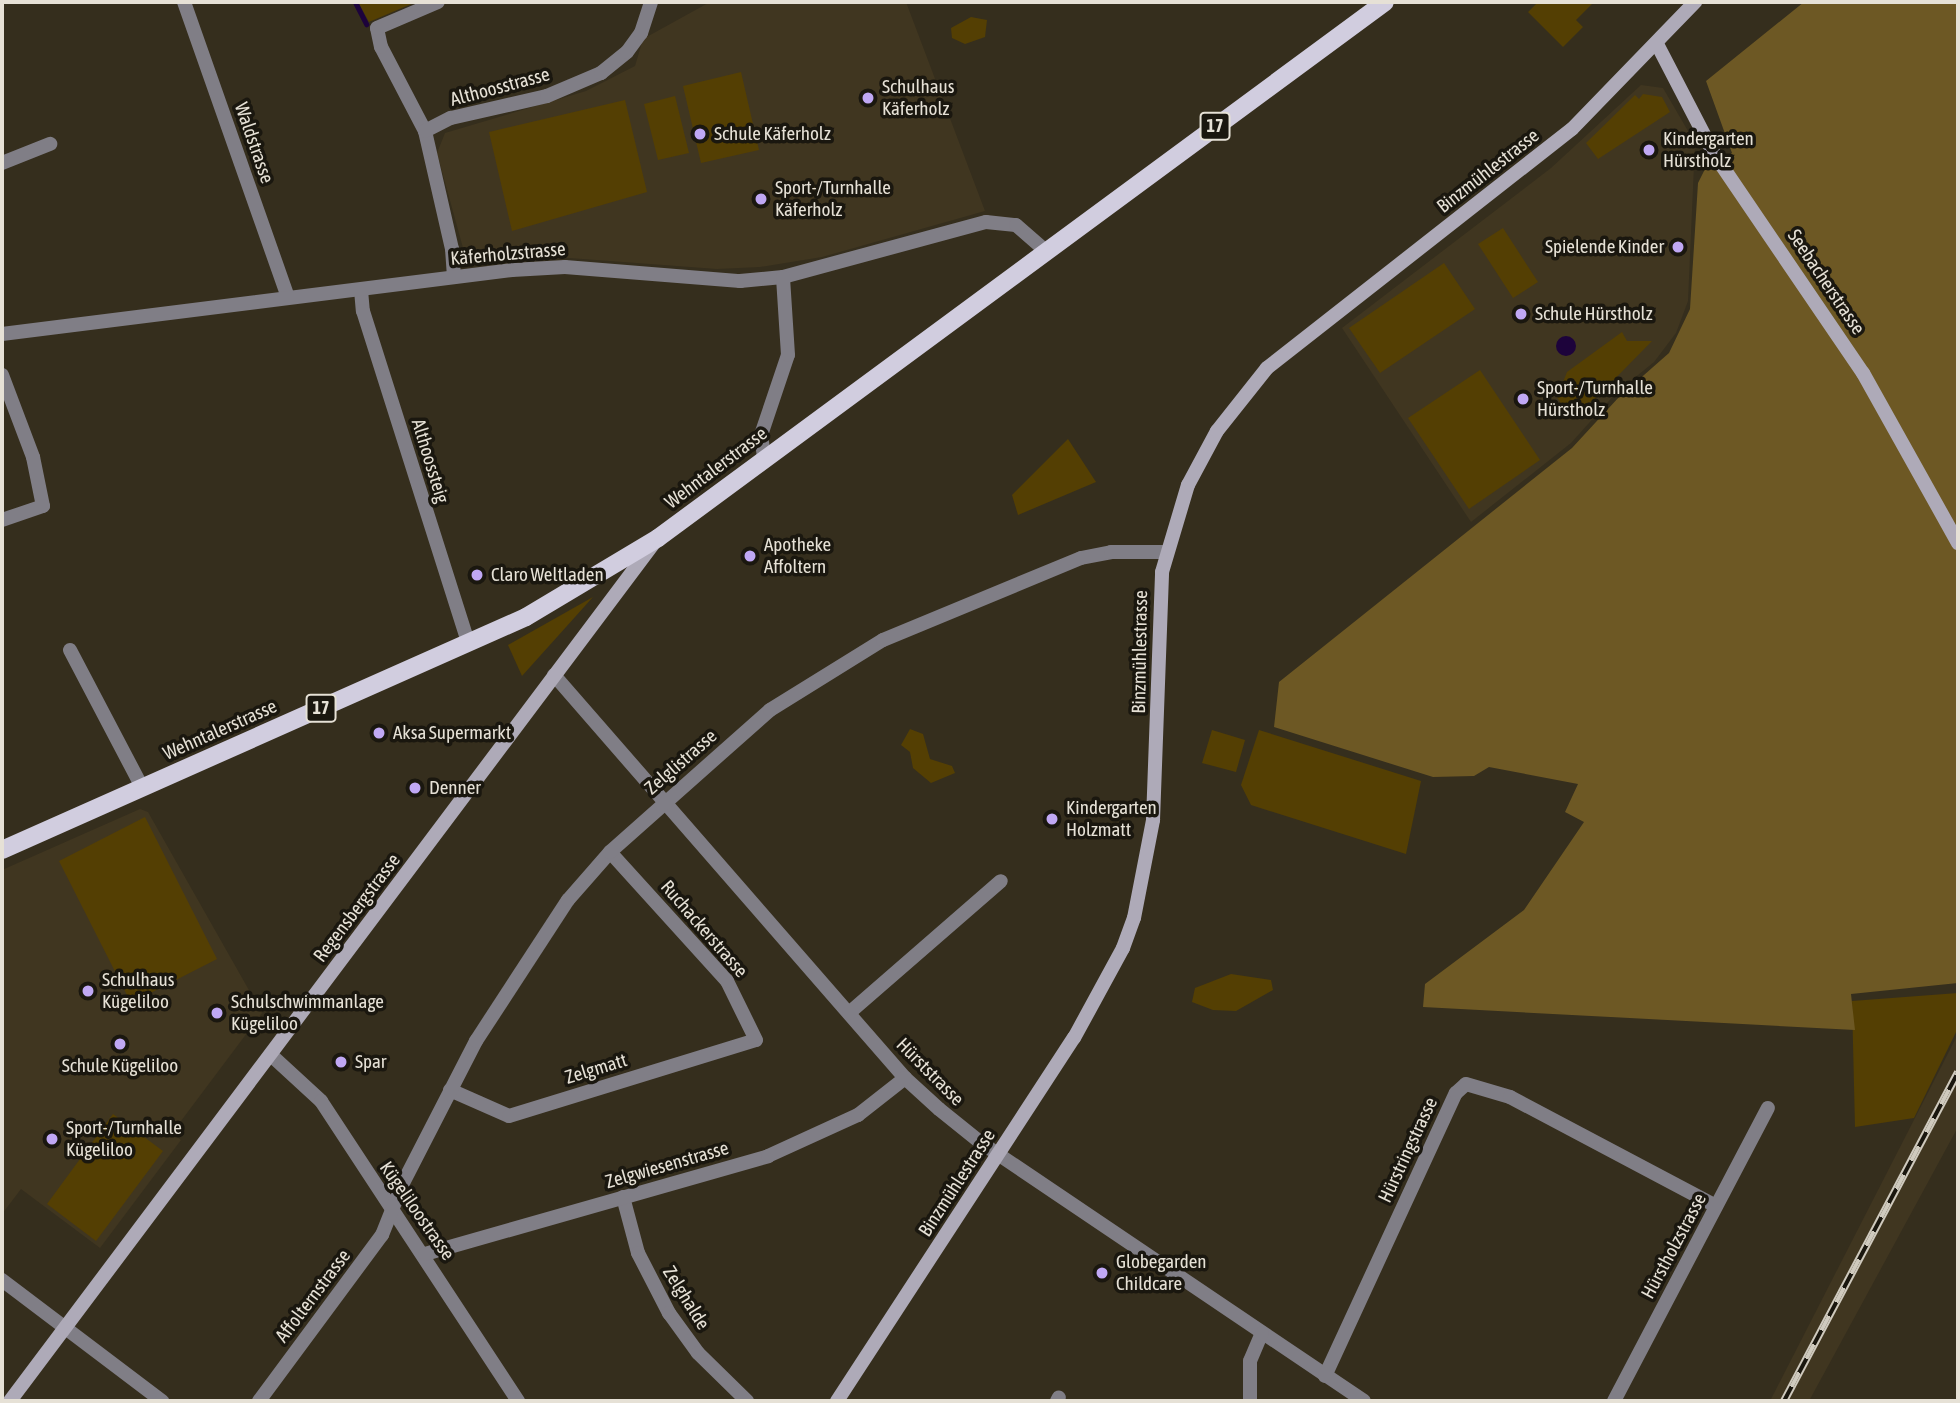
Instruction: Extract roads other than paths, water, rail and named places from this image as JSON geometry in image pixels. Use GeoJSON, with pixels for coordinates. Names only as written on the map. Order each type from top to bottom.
{"type":"FeatureCollection","features":[{"type":"Feature","properties":{"kind":"main road","name":"Wehntalerstrasse"},"geometry":{"type":"LineString","coordinates":[[2,850],[526,617],[658,538],[1045,250],[1385,2]]}},
{"type":"Feature","properties":{"kind":"street","name":"Waldstrasse"},"geometry":{"type":"LineString","coordinates":[[184,2],[288,297]]}},
{"type":"Feature","properties":{"kind":"street"},"geometry":{"type":"LineString","coordinates":[[438,2],[377,28],[381,47],[425,131],[452,248],[454,277]]}},
{"type":"Feature","properties":{"kind":"street","name":"Althoosstrasse"},"geometry":{"type":"LineString","coordinates":[[425,131],[451,118],[547,96],[601,73],[627,52],[641,33],[651,2]]}},
{"type":"Feature","properties":{"kind":"street","name":"Binzmühlestrasse"},"geometry":{"type":"LineString","coordinates":[[837,1401],[1093,1008],[1134,918],[1153,820],[1158,606],[1166,552],[1202,455],[1235,405],[1267,368],[1572,129],[1695,2]]}},
{"type":"Feature","properties":{"kind":"street","name":"Seebacherstrasse"},"geometry":{"type":"LineString","coordinates":[[1657,44],[1714,154],[1863,373],[1958,543]]}},
{"type":"Feature","properties":{"kind":"street"},"geometry":{"type":"LineString","coordinates":[[2,163],[50,144]]}},
{"type":"Feature","properties":{"kind":"street","name":"Käferholzstrasse"},"geometry":{"type":"LineString","coordinates":[[2,334],[454,277],[565,267],[699,280],[783,277],[986,222],[1004,222],[1027,230],[1045,250]]}},
{"type":"Feature","properties":{"kind":"street"},"geometry":{"type":"LineString","coordinates":[[764,458],[761,435],[788,355],[783,277]]}},
{"type":"Feature","properties":{"kind":"street","name":"Althoossteig"},"geometry":{"type":"LineString","coordinates":[[361,290],[372,340],[468,643]]}},
{"type":"Feature","properties":{"kind":"street"},"geometry":{"type":"LineString","coordinates":[[2,374],[33,457],[43,506],[2,520]]}},
{"type":"Feature","properties":{"kind":"street","name":"Regensbergstrasse"},"geometry":{"type":"LineString","coordinates":[[10,1401],[658,538]]}},
{"type":"Feature","properties":{"kind":"street","name":"Zelglistrasse"},"geometry":{"type":"LineString","coordinates":[[391,1209],[450,1090],[505,993],[568,900],[610,852],[770,710],[883,640],[1081,558],[1111,552],[1166,552]]}},
{"type":"Feature","properties":{"kind":"street"},"geometry":{"type":"LineString","coordinates":[[70,650],[142,788]]}},
{"type":"Feature","properties":{"kind":"street","name":"Hürststrasse"},"geometry":{"type":"LineString","coordinates":[[554,675],[667,800],[905,1078],[999,1155],[1364,1401]]}},
{"type":"Feature","properties":{"kind":"street","name":"Ruchackerstrasse"},"geometry":{"type":"LineString","coordinates":[[610,852],[727,981],[756,1040]]}},
{"type":"Feature","properties":{"kind":"street"},"geometry":{"type":"LineString","coordinates":[[849,1013],[1001,881]]}},
{"type":"Feature","properties":{"kind":"street","name":"Zelgmatt"},"geometry":{"type":"LineString","coordinates":[[450,1090],[509,1115],[756,1040]]}},
{"type":"Feature","properties":{"kind":"street","name":"Kügeliloostrasse"},"geometry":{"type":"LineString","coordinates":[[271,1055],[321,1101],[391,1209],[425,1254],[518,1401]]}},
{"type":"Feature","properties":{"kind":"street","name":"Zelgwiesenstrasse"},"geometry":{"type":"LineString","coordinates":[[425,1254],[768,1156],[858,1115],[905,1078]]}},
{"type":"Feature","properties":{"kind":"street","name":"Hürstringstrasse"},"geometry":{"type":"LineString","coordinates":[[1325,1376],[1455,1093],[1465,1084],[1476,1084],[1510,1097],[1716,1206]]}},
{"type":"Feature","properties":{"kind":"street","name":"Hürstholzstrasse"},"geometry":{"type":"LineString","coordinates":[[1614,1401],[1768,1108]]}},
{"type":"Feature","properties":{"kind":"street","name":"Zelghalde"},"geometry":{"type":"LineString","coordinates":[[623,1197],[638,1253],[670,1313],[698,1353],[747,1401]]}},
{"type":"Feature","properties":{"kind":"street","name":"Affolternstrasse"},"geometry":{"type":"LineString","coordinates":[[259,1401],[382,1235],[391,1209]]}},
{"type":"Feature","properties":{"kind":"street"},"geometry":{"type":"LineString","coordinates":[[2,1280],[162,1401]]}},
{"type":"Feature","properties":{"kind":"street"},"geometry":{"type":"LineString","coordinates":[[1250,1401],[1250,1361],[1262,1333]]}},
{"type":"Feature","properties":{"kind":"waterway"},"geometry":{"type":"LineString","coordinates":[[355,2],[366,24]]}},
{"type":"Feature","properties":{"kind":"railway"},"geometry":{"type":"LineString","coordinates":[[1784,1401],[1958,1072]]}},
{"type":"Feature","properties":{"kind":"place","name":"Schulhaus Käferholz"},"geometry":{"type":"Point","coordinates":[868,98]}},
{"type":"Feature","properties":{"kind":"place","name":"Schule Käferholz"},"geometry":{"type":"Point","coordinates":[700,134]}},
{"type":"Feature","properties":{"kind":"place","name":"Kindergarten Hürstholz"},"geometry":{"type":"Point","coordinates":[1649,150]}},
{"type":"Feature","properties":{"kind":"place","name":"Sport-/Turnhalle Käferholz"},"geometry":{"type":"Point","coordinates":[761,199]}},
{"type":"Feature","properties":{"kind":"place","name":"Spielende Kinder"},"geometry":{"type":"Point","coordinates":[1678,247]}},
{"type":"Feature","properties":{"kind":"place","name":"Schule Hürstholz"},"geometry":{"type":"Point","coordinates":[1521,314]}},
{"type":"Feature","properties":{"kind":"place","name":"Sport-/Turnhalle Hürstholz"},"geometry":{"type":"Point","coordinates":[1523,399]}},
{"type":"Feature","properties":{"kind":"place","name":"Apotheke Affoltern"},"geometry":{"type":"Point","coordinates":[750,556]}},
{"type":"Feature","properties":{"kind":"place","name":"Claro Weltladen"},"geometry":{"type":"Point","coordinates":[477,575]}},
{"type":"Feature","properties":{"kind":"place","name":"Aksa Supermarkt"},"geometry":{"type":"Point","coordinates":[379,733]}},
{"type":"Feature","properties":{"kind":"place","name":"Denner"},"geometry":{"type":"Point","coordinates":[415,788]}},
{"type":"Feature","properties":{"kind":"place","name":"Kindergarten Holzmatt"},"geometry":{"type":"Point","coordinates":[1052,819]}},
{"type":"Feature","properties":{"kind":"place","name":"Schulhaus Kügeliloo"},"geometry":{"type":"Point","coordinates":[88,991]}},
{"type":"Feature","properties":{"kind":"place","name":"Schulschwimmanlage Kügeliloo"},"geometry":{"type":"Point","coordinates":[217,1013]}},
{"type":"Feature","properties":{"kind":"place","name":"Schule Kügeliloo"},"geometry":{"type":"Point","coordinates":[120,1044]}},
{"type":"Feature","properties":{"kind":"place","name":"Spar"},"geometry":{"type":"Point","coordinates":[341,1062]}},
{"type":"Feature","properties":{"kind":"place","name":"Sport-/Turnhalle Kügeliloo"},"geometry":{"type":"Point","coordinates":[52,1139]}},
{"type":"Feature","properties":{"kind":"place","name":"Globegarden Childcare"},"geometry":{"type":"Point","coordinates":[1102,1273]}}]}
